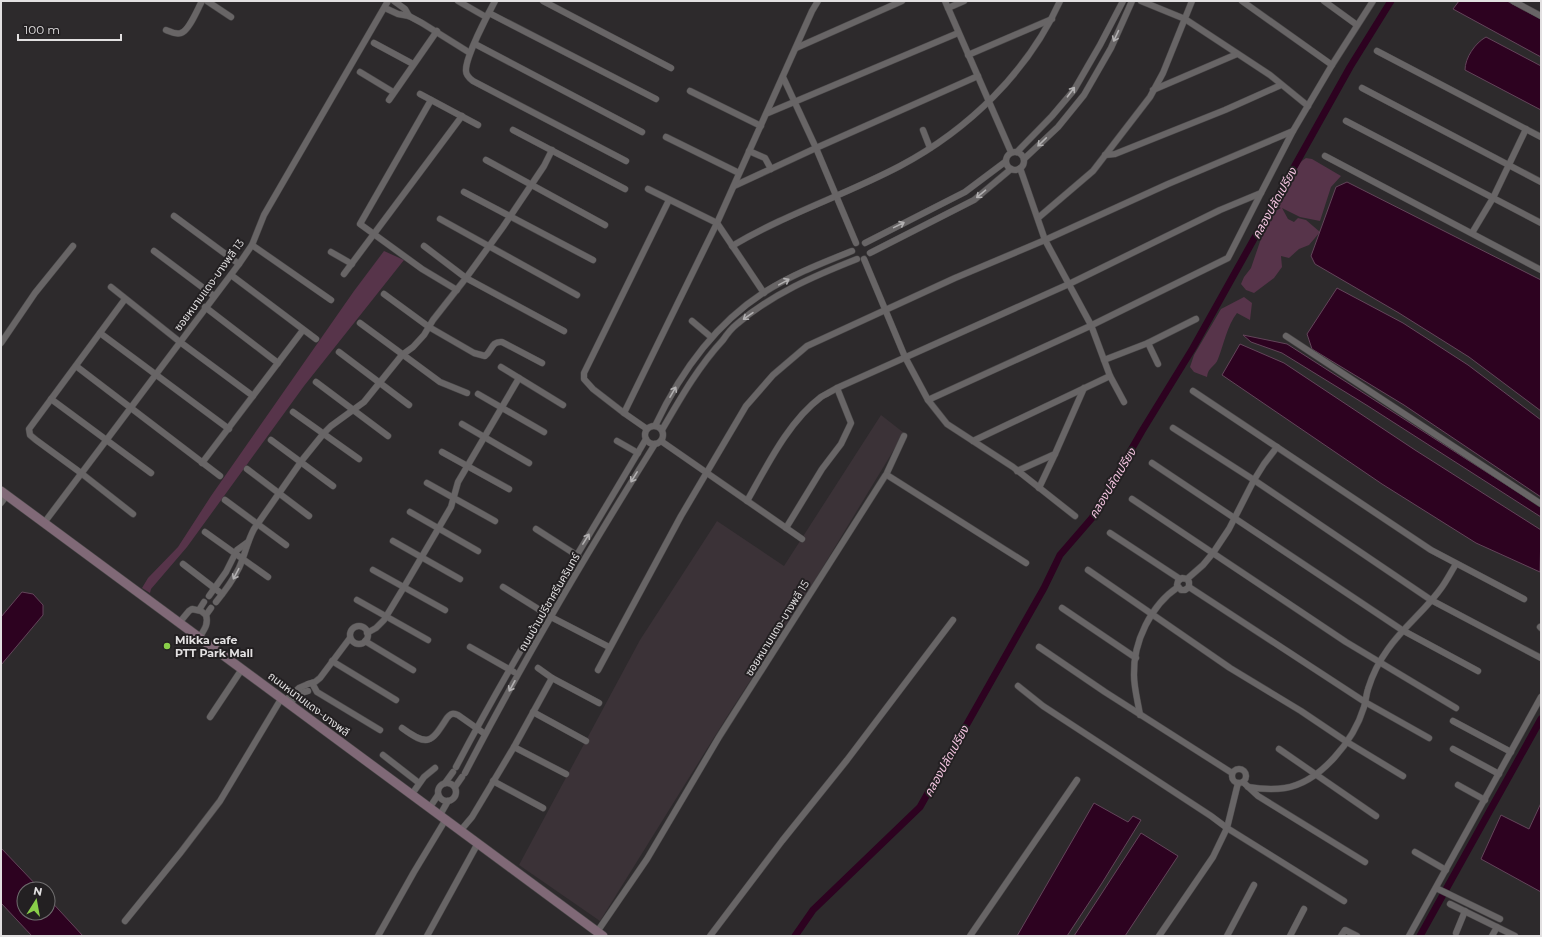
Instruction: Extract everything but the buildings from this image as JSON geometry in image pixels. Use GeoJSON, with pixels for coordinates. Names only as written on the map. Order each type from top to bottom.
{"type":"FeatureCollection","features":[{"type":"Feature","properties":{"kind":"main road","name":"ถนนหนามแดง-บางพลี"},"geometry":{"type":"LineString","coordinates":[[2,495],[44,523],[600,934]]}},
{"type":"Feature","properties":{"kind":"street"},"geometry":{"type":"LineString","coordinates":[[166,30],[175,34],[184,33],[188,29],[202,1]]}},
{"type":"Feature","properties":{"kind":"street"},"geometry":{"type":"LineString","coordinates":[[207,1],[231,18]]}},
{"type":"Feature","properties":{"kind":"street","name":"ซอยหนามแดง-บางพลี 13"},"geometry":{"type":"LineString","coordinates":[[44,523],[252,245],[264,215],[388,1]]}},
{"type":"Feature","properties":{"kind":"street"},"geometry":{"type":"LineString","coordinates":[[394,1],[405,9],[409,16]]}},
{"type":"Feature","properties":{"kind":"street"},"geometry":{"type":"LineString","coordinates":[[458,1],[656,99]]}},
{"type":"Feature","properties":{"kind":"street"},"geometry":{"type":"LineString","coordinates":[[495,1],[470,53],[466,71],[472,81],[626,161]]}},
{"type":"Feature","properties":{"kind":"street"},"geometry":{"type":"LineString","coordinates":[[543,1],[671,68]]}},
{"type":"Feature","properties":{"kind":"street"},"geometry":{"type":"LineString","coordinates":[[624,413],[717,223],[749,151],[768,113],[812,11],[818,1]]}},
{"type":"Feature","properties":{"kind":"street"},"geometry":{"type":"LineString","coordinates":[[796,48],[902,1]]}},
{"type":"Feature","properties":{"kind":"street"},"geometry":{"type":"LineString","coordinates":[[945,1],[989,101],[1014,152],[1022,155],[1024,159]]}},
{"type":"Feature","properties":{"kind":"street"},"geometry":{"type":"LineString","coordinates":[[948,8],[964,1]]}},
{"type":"Feature","properties":{"kind":"street"},"geometry":{"type":"LineString","coordinates":[[732,246],[760,230],[899,166],[960,128],[1011,78],[1041,38],[1060,1]]}},
{"type":"Feature","properties":{"kind":"street"},"geometry":{"type":"LineString","coordinates":[[1011,169],[1005,162],[1006,156],[1014,152],[1052,116],[1074,90],[1123,1]]}},
{"type":"Feature","properties":{"kind":"street"},"geometry":{"type":"LineString","coordinates":[[1020,168],[1024,159],[1058,127],[1084,95],[1111,48],[1132,1]]}},
{"type":"Feature","properties":{"kind":"street"},"geometry":{"type":"LineString","coordinates":[[1142,1],[1185,20],[1270,75],[1308,106]]}},
{"type":"Feature","properties":{"kind":"street"},"geometry":{"type":"LineString","coordinates":[[1038,218],[1093,171],[1153,90],[1163,73],[1192,1]]}},
{"type":"Feature","properties":{"kind":"street"},"geometry":{"type":"LineString","coordinates":[[1242,1],[1332,65]]}},
{"type":"Feature","properties":{"kind":"street"},"geometry":{"type":"LineString","coordinates":[[1324,1],[1357,25]]}},
{"type":"Feature","properties":{"kind":"street"},"geometry":{"type":"LineString","coordinates":[[928,400],[1091,326],[1228,258],[1293,131],[1332,65],[1373,1]]}},
{"type":"Feature","properties":{"kind":"street"},"geometry":{"type":"LineString","coordinates":[[1514,1],[1541,16]]}},
{"type":"Feature","properties":{"kind":"street"},"geometry":{"type":"LineString","coordinates":[[385,8],[398,14],[409,16],[470,53]]}},
{"type":"Feature","properties":{"kind":"street"},"geometry":{"type":"LineString","coordinates":[[968,55],[1052,18]]}},
{"type":"Feature","properties":{"kind":"street"},"geometry":{"type":"LineString","coordinates":[[389,100],[436,31]]}},
{"type":"Feature","properties":{"kind":"street"},"geometry":{"type":"LineString","coordinates":[[768,113],[795,103],[958,33]]}},
{"type":"Feature","properties":{"kind":"street"},"geometry":{"type":"LineString","coordinates":[[374,43],[413,64]]}},
{"type":"Feature","properties":{"kind":"street"},"geometry":{"type":"LineString","coordinates":[[475,44],[642,132]]}},
{"type":"Feature","properties":{"kind":"street"},"geometry":{"type":"LineString","coordinates":[[1377,51],[1541,137]]}},
{"type":"Feature","properties":{"kind":"street"},"geometry":{"type":"LineString","coordinates":[[1153,90],[1237,54]]}},
{"type":"Feature","properties":{"kind":"street"},"geometry":{"type":"LineString","coordinates":[[360,72],[393,92]]}},
{"type":"Feature","properties":{"kind":"street"},"geometry":{"type":"LineString","coordinates":[[734,186],[978,76]]}},
{"type":"Feature","properties":{"kind":"street"},"geometry":{"type":"LineString","coordinates":[[783,77],[816,148],[856,243],[852,251],[853,257],[856,259]]}},
{"type":"Feature","properties":{"kind":"street"},"geometry":{"type":"LineString","coordinates":[[1105,155],[1115,154],[1225,110],[1281,84]]}},
{"type":"Feature","properties":{"kind":"street"},"geometry":{"type":"LineString","coordinates":[[1362,88],[1541,182]]}},
{"type":"Feature","properties":{"kind":"street"},"geometry":{"type":"LineString","coordinates":[[690,91],[761,126]]}},
{"type":"Feature","properties":{"kind":"street"},"geometry":{"type":"LineString","coordinates":[[420,94],[478,125]]}},
{"type":"Feature","properties":{"kind":"street"},"geometry":{"type":"LineString","coordinates":[[431,100],[360,224],[422,269],[457,290]]}},
{"type":"Feature","properties":{"kind":"street"},"geometry":{"type":"LineString","coordinates":[[344,274],[375,235],[462,116]]}},
{"type":"Feature","properties":{"kind":"street"},"geometry":{"type":"LineString","coordinates":[[1346,121],[1541,223]]}},
{"type":"Feature","properties":{"kind":"street"},"geometry":{"type":"LineString","coordinates":[[1472,233],[1492,198],[1526,129]]}},
{"type":"Feature","properties":{"kind":"street"},"geometry":{"type":"LineString","coordinates":[[513,130],[625,189]]}},
{"type":"Feature","properties":{"kind":"street"},"geometry":{"type":"LineString","coordinates":[[923,130],[930,148]]}},
{"type":"Feature","properties":{"kind":"street"},"geometry":{"type":"LineString","coordinates":[[598,670],[609,647],[681,516],[746,406],[773,375],[808,346],[955,278],[1045,240],[1168,184],[1293,131]]}},
{"type":"Feature","properties":{"kind":"street"},"geometry":{"type":"LineString","coordinates":[[666,137],[739,173]]}},
{"type":"Feature","properties":{"kind":"street"},"geometry":{"type":"LineString","coordinates":[[216,602],[234,577],[248,542],[258,524],[300,463],[331,426],[364,402],[402,355],[416,343],[429,327],[510,216],[544,166],[552,150]]}},
{"type":"Feature","properties":{"kind":"street"},"geometry":{"type":"LineString","coordinates":[[749,151],[765,158],[771,169]]}},
{"type":"Feature","properties":{"kind":"street"},"geometry":{"type":"LineString","coordinates":[[1325,156],[1541,270]]}},
{"type":"Feature","properties":{"kind":"street"},"geometry":{"type":"LineString","coordinates":[[486,160],[605,225]]}},
{"type":"Feature","properties":{"kind":"street"},"geometry":{"type":"LineString","coordinates":[[856,243],[864,243],[965,192],[1005,162]]}},
{"type":"Feature","properties":{"kind":"street"},"geometry":{"type":"LineString","coordinates":[[1020,168],[1045,240],[1091,326],[1110,376],[1124,402]]}},
{"type":"Feature","properties":{"kind":"street"},"geometry":{"type":"LineString","coordinates":[[646,439],[649,443],[655,444],[661,441],[663,437],[662,430],[688,386],[712,352],[736,324],[773,298],[812,276],[856,259],[864,259],[870,253],[922,228],[974,200],[1011,169],[1020,168]]}},
{"type":"Feature","properties":{"kind":"street"},"geometry":{"type":"LineString","coordinates":[[648,189],[717,223],[764,293]]}},
{"type":"Feature","properties":{"kind":"street"},"geometry":{"type":"LineString","coordinates":[[464,192],[593,260]]}},
{"type":"Feature","properties":{"kind":"street"},"geometry":{"type":"LineString","coordinates":[[747,501],[766,466],[794,424],[821,397],[837,388],[905,357],[1069,284],[1220,210],[1261,193]]}},
{"type":"Feature","properties":{"kind":"street"},"geometry":{"type":"LineString","coordinates":[[662,430],[655,426],[647,429],[624,413],[593,390],[584,379],[584,373],[669,200]]}},
{"type":"Feature","properties":{"kind":"street"},"geometry":{"type":"LineString","coordinates":[[174,216],[239,264]]}},
{"type":"Feature","properties":{"kind":"street"},"geometry":{"type":"LineString","coordinates":[[440,219],[577,295]]}},
{"type":"Feature","properties":{"kind":"street"},"geometry":{"type":"LineString","coordinates":[[864,243],[869,247],[870,253]]}},
{"type":"Feature","properties":{"kind":"street"},"geometry":{"type":"LineString","coordinates":[[252,245],[331,300]]}},
{"type":"Feature","properties":{"kind":"street"},"geometry":{"type":"LineString","coordinates":[[1,343],[35,293],[73,246]]}},
{"type":"Feature","properties":{"kind":"street"},"geometry":{"type":"LineString","coordinates":[[424,246],[466,278],[564,331]]}},
{"type":"Feature","properties":{"kind":"street"},"geometry":{"type":"LineString","coordinates":[[154,251],[214,296]]}},
{"type":"Feature","properties":{"kind":"street"},"geometry":{"type":"LineString","coordinates":[[655,426],[686,369],[711,337],[730,318],[764,293],[806,270],[852,251]]}},
{"type":"Feature","properties":{"kind":"street"},"geometry":{"type":"LineString","coordinates":[[332,252],[352,264]]}},
{"type":"Feature","properties":{"kind":"street"},"geometry":{"type":"LineString","coordinates":[[864,259],[905,357],[928,400],[946,424],[1017,471],[1075,516]]}},
{"type":"Feature","properties":{"kind":"street"},"geometry":{"type":"LineString","coordinates":[[231,275],[316,339]]}},
{"type":"Feature","properties":{"kind":"street"},"geometry":{"type":"LineString","coordinates":[[111,287],[180,342],[253,396]]}},
{"type":"Feature","properties":{"kind":"street"},"geometry":{"type":"LineString","coordinates":[[384,294],[429,327],[474,352],[485,356],[488,354],[494,343],[502,342],[542,363]]}},
{"type":"Feature","properties":{"kind":"street"},"geometry":{"type":"LineString","coordinates":[[125,299],[29,429],[30,435],[133,514]]}},
{"type":"Feature","properties":{"kind":"street"},"geometry":{"type":"LineString","coordinates":[[205,307],[278,363]]}},
{"type":"Feature","properties":{"kind":"street"},"geometry":{"type":"LineString","coordinates":[[1104,360],[1148,343],[1196,319]]}},
{"type":"Feature","properties":{"kind":"street"},"geometry":{"type":"LineString","coordinates":[[692,321],[711,337]]}},
{"type":"Feature","properties":{"kind":"street"},"geometry":{"type":"LineString","coordinates":[[360,323],[445,385],[467,394]]}},
{"type":"Feature","properties":{"kind":"street"},"geometry":{"type":"LineString","coordinates":[[202,463],[303,330]]}},
{"type":"Feature","properties":{"kind":"street"},"geometry":{"type":"LineString","coordinates":[[100,334],[229,428]]}},
{"type":"Feature","properties":{"kind":"street"},"geometry":{"type":"LineString","coordinates":[[1286,336],[1541,504]]}},
{"type":"Feature","properties":{"kind":"street"},"geometry":{"type":"LineString","coordinates":[[1148,343],[1158,364]]}},
{"type":"Feature","properties":{"kind":"street"},"geometry":{"type":"LineString","coordinates":[[339,352],[409,405]]}},
{"type":"Feature","properties":{"kind":"street"},"geometry":{"type":"LineString","coordinates":[[76,366],[220,476]]}},
{"type":"Feature","properties":{"kind":"street"},"geometry":{"type":"LineString","coordinates":[[501,367],[563,405]]}},
{"type":"Feature","properties":{"kind":"street"},"geometry":{"type":"LineString","coordinates":[[973,441],[1110,376]]}},
{"type":"Feature","properties":{"kind":"street"},"geometry":{"type":"LineString","coordinates":[[365,641],[367,633],[379,625],[386,616],[451,507],[456,486],[519,378]]}},
{"type":"Feature","properties":{"kind":"street"},"geometry":{"type":"LineString","coordinates":[[316,382],[388,436]]}},
{"type":"Feature","properties":{"kind":"street"},"geometry":{"type":"LineString","coordinates":[[786,528],[822,469],[841,444],[851,423],[837,388]]}},
{"type":"Feature","properties":{"kind":"street"},"geometry":{"type":"LineString","coordinates":[[1039,488],[1084,388]]}},
{"type":"Feature","properties":{"kind":"street"},"geometry":{"type":"LineString","coordinates":[[1193,391],[1431,550],[1524,599]]}},
{"type":"Feature","properties":{"kind":"street"},"geometry":{"type":"LineString","coordinates":[[478,394],[544,432]]}},
{"type":"Feature","properties":{"kind":"street"},"geometry":{"type":"LineString","coordinates":[[51,399],[151,474]]}},
{"type":"Feature","properties":{"kind":"street"},"geometry":{"type":"LineString","coordinates":[[293,412],[359,459]]}},
{"type":"Feature","properties":{"kind":"street"},"geometry":{"type":"LineString","coordinates":[[462,424],[528,463]]}},
{"type":"Feature","properties":{"kind":"street"},"geometry":{"type":"LineString","coordinates":[[1173,428],[1254,480],[1431,600],[1541,658]]}},
{"type":"Feature","properties":{"kind":"street","name":"ถนนบ้านปรีชาศรีนครินทร์"},"geometry":{"type":"LineString","coordinates":[[445,783],[576,555],[646,439],[645,435],[647,429]]}},
{"type":"Feature","properties":{"kind":"street","name":"ซอยหนามแดง-บางพลี 15"},"geometry":{"type":"LineString","coordinates":[[600,934],[647,859],[723,731],[886,475],[904,436]]}},
{"type":"Feature","properties":{"kind":"street"},"geometry":{"type":"LineString","coordinates":[[271,440],[333,486]]}},
{"type":"Feature","properties":{"kind":"street"},"geometry":{"type":"LineString","coordinates":[[617,441],[638,453]]}},
{"type":"Feature","properties":{"kind":"street"},"geometry":{"type":"LineString","coordinates":[[661,441],[802,539]]}},
{"type":"Feature","properties":{"kind":"street","name":"ถนนบ้านปรีชาศรีนครินทร์"},"geometry":{"type":"LineString","coordinates":[[455,787],[464,775],[518,674],[551,617],[655,444]]}},
{"type":"Feature","properties":{"kind":"street"},"geometry":{"type":"LineString","coordinates":[[1110,533],[1180,579],[1187,579],[1203,565],[1230,529],[1254,480],[1277,447]]}},
{"type":"Feature","properties":{"kind":"street"},"geometry":{"type":"LineString","coordinates":[[442,452],[509,489]]}},
{"type":"Feature","properties":{"kind":"street"},"geometry":{"type":"LineString","coordinates":[[1017,471],[1055,454]]}},
{"type":"Feature","properties":{"kind":"street"},"geometry":{"type":"LineString","coordinates":[[1152,463],[1402,630],[1478,671]]}},
{"type":"Feature","properties":{"kind":"street"},"geometry":{"type":"LineString","coordinates":[[247,469],[309,516]]}},
{"type":"Feature","properties":{"kind":"street"},"geometry":{"type":"LineString","coordinates":[[886,475],[1026,563]]}},
{"type":"Feature","properties":{"kind":"street"},"geometry":{"type":"LineString","coordinates":[[427,483],[495,521]]}},
{"type":"Feature","properties":{"kind":"street"},"geometry":{"type":"LineString","coordinates":[[1132,498],[1380,664],[1456,708]]}},
{"type":"Feature","properties":{"kind":"street"},"geometry":{"type":"LineString","coordinates":[[225,500],[286,545]]}},
{"type":"Feature","properties":{"kind":"street"},"geometry":{"type":"LineString","coordinates":[[410,512],[478,551]]}},
{"type":"Feature","properties":{"kind":"street"},"geometry":{"type":"LineString","coordinates":[[536,529],[585,560]]}},
{"type":"Feature","properties":{"kind":"street"},"geometry":{"type":"LineString","coordinates":[[205,532],[268,577]]}},
{"type":"Feature","properties":{"kind":"street"},"geometry":{"type":"LineString","coordinates":[[209,596],[226,572],[237,550],[248,542]]}},
{"type":"Feature","properties":{"kind":"street"},"geometry":{"type":"LineString","coordinates":[[392,542],[460,579]]}},
{"type":"Feature","properties":{"kind":"street"},"geometry":{"type":"LineString","coordinates":[[183,564],[215,587],[222,594]]}},
{"type":"Feature","properties":{"kind":"street"},"geometry":{"type":"LineString","coordinates":[[1248,787],[1264,789],[1285,788],[1302,782],[1330,762],[1355,730],[1368,689],[1387,650],[1402,630],[1441,588],[1456,564]]}},
{"type":"Feature","properties":{"kind":"street"},"geometry":{"type":"LineString","coordinates":[[373,570],[444,610]]}},
{"type":"Feature","properties":{"kind":"street"},"geometry":{"type":"LineString","coordinates":[[1088,570],[1230,668],[1301,711],[1346,742],[1403,776]]}},
{"type":"Feature","properties":{"kind":"street"},"geometry":{"type":"LineString","coordinates":[[1178,587],[1180,579]]}},
{"type":"Feature","properties":{"kind":"street"},"geometry":{"type":"LineString","coordinates":[[1187,579],[1189,582],[1189,587]]}},
{"type":"Feature","properties":{"kind":"street"},"geometry":{"type":"LineString","coordinates":[[503,587],[551,617],[609,647]]}},
{"type":"Feature","properties":{"kind":"street"},"geometry":{"type":"LineString","coordinates":[[1140,714],[1134,674],[1140,640],[1152,615],[1168,593],[1178,587]]}},
{"type":"Feature","properties":{"kind":"street"},"geometry":{"type":"LineString","coordinates":[[1178,587],[1183,590],[1187,590],[1189,587]]}},
{"type":"Feature","properties":{"kind":"street"},"geometry":{"type":"LineString","coordinates":[[1189,587],[1365,702],[1429,738]]}},
{"type":"Feature","properties":{"kind":"street"},"geometry":{"type":"LineString","coordinates":[[357,600],[428,640]]}},
{"type":"Feature","properties":{"kind":"street"},"geometry":{"type":"LineString","coordinates":[[199,610],[204,602]]}},
{"type":"Feature","properties":{"kind":"street"},"geometry":{"type":"LineString","coordinates":[[199,638],[206,627],[206,615],[211,608]]}},
{"type":"Feature","properties":{"kind":"street"},"geometry":{"type":"LineString","coordinates":[[1062,608],[1136,658]]}},
{"type":"Feature","properties":{"kind":"street"},"geometry":{"type":"LineString","coordinates":[[179,623],[192,609],[199,610],[206,615]]}},
{"type":"Feature","properties":{"kind":"street"},"geometry":{"type":"LineString","coordinates":[[710,936],[782,841],[848,760],[953,620]]}},
{"type":"Feature","properties":{"kind":"street"},"geometry":{"type":"LineString","coordinates":[[125,921],[220,801],[285,701],[299,688],[319,684],[320,678],[350,638],[351,630],[354,627],[362,627],[367,633]]}},
{"type":"Feature","properties":{"kind":"street"},"geometry":{"type":"LineString","coordinates":[[350,638],[357,643],[365,641],[413,670]]}},
{"type":"Feature","properties":{"kind":"street"},"geometry":{"type":"LineString","coordinates":[[1039,647],[1232,773],[1233,779],[1248,787],[1258,796],[1365,862]]}},
{"type":"Feature","properties":{"kind":"street"},"geometry":{"type":"LineString","coordinates":[[470,648],[518,674]]}},
{"type":"Feature","properties":{"kind":"street"},"geometry":{"type":"LineString","coordinates":[[332,661],[396,700]]}},
{"type":"Feature","properties":{"kind":"street"},"geometry":{"type":"LineString","coordinates":[[538,668],[552,678],[599,703]]}},
{"type":"Feature","properties":{"kind":"street"},"geometry":{"type":"LineString","coordinates":[[210,717],[242,669]]}},
{"type":"Feature","properties":{"kind":"street"},"geometry":{"type":"LineString","coordinates":[[461,830],[472,817],[514,747],[552,678]]}},
{"type":"Feature","properties":{"kind":"street"},"geometry":{"type":"LineString","coordinates":[[1018,686],[1044,706],[1227,828],[1344,901]]}},
{"type":"Feature","properties":{"kind":"street"},"geometry":{"type":"LineString","coordinates":[[310,687],[380,730]]}},
{"type":"Feature","properties":{"kind":"street"},"geometry":{"type":"LineString","coordinates":[[1409,936],[1541,697]]}},
{"type":"Feature","properties":{"kind":"street"},"geometry":{"type":"LineString","coordinates":[[533,712],[586,741]]}},
{"type":"Feature","properties":{"kind":"street"},"geometry":{"type":"LineString","coordinates":[[402,728],[418,738],[434,738],[447,718],[454,713],[485,734]]}},
{"type":"Feature","properties":{"kind":"street"},"geometry":{"type":"LineString","coordinates":[[1453,721],[1511,752]]}},
{"type":"Feature","properties":{"kind":"street"},"geometry":{"type":"LineString","coordinates":[[514,747],[566,774]]}},
{"type":"Feature","properties":{"kind":"street"},"geometry":{"type":"LineString","coordinates":[[1279,749],[1376,816]]}},
{"type":"Feature","properties":{"kind":"street"},"geometry":{"type":"LineString","coordinates":[[1453,749],[1499,774]]}},
{"type":"Feature","properties":{"kind":"street"},"geometry":{"type":"LineString","coordinates":[[382,755],[419,783]]}},
{"type":"Feature","properties":{"kind":"street"},"geometry":{"type":"LineString","coordinates":[[412,794],[419,783],[435,768]]}},
{"type":"Feature","properties":{"kind":"street"},"geometry":{"type":"LineString","coordinates":[[1159,936],[1213,857],[1227,828],[1240,783],[1246,778],[1247,775],[1244,770],[1238,768],[1232,773]]}},
{"type":"Feature","properties":{"kind":"street"},"geometry":{"type":"LineString","coordinates":[[970,936],[1077,780]]}},
{"type":"Feature","properties":{"kind":"street"},"geometry":{"type":"LineString","coordinates":[[493,781],[543,808]]}},
{"type":"Feature","properties":{"kind":"street"},"geometry":{"type":"LineString","coordinates":[[378,936],[443,817],[448,801],[455,796],[455,787],[451,784],[445,783],[438,789],[438,795],[430,807]]}},
{"type":"Feature","properties":{"kind":"street"},"geometry":{"type":"LineString","coordinates":[[1458,785],[1485,800]]}},
{"type":"Feature","properties":{"kind":"street"},"geometry":{"type":"LineString","coordinates":[[438,795],[443,800],[448,801]]}},
{"type":"Feature","properties":{"kind":"street"},"geometry":{"type":"LineString","coordinates":[[427,936],[478,843]]}},
{"type":"Feature","properties":{"kind":"street"},"geometry":{"type":"LineString","coordinates":[[1415,852],[1446,870]]}},
{"type":"Feature","properties":{"kind":"street"},"geometry":{"type":"LineString","coordinates":[[1227,936],[1254,885]]}},
{"type":"Feature","properties":{"kind":"street"},"geometry":{"type":"LineString","coordinates":[[1436,888],[1500,918]]}},
{"type":"Feature","properties":{"kind":"street"},"geometry":{"type":"LineString","coordinates":[[1450,904],[1515,936]]}},
{"type":"Feature","properties":{"kind":"street"},"geometry":{"type":"LineString","coordinates":[[1290,936],[1304,909]]}},
{"type":"Feature","properties":{"kind":"street"},"geometry":{"type":"LineString","coordinates":[[1456,932],[1465,911]]}},
{"type":"Feature","properties":{"kind":"street"},"geometry":{"type":"LineString","coordinates":[[1492,936],[1497,927]]}},
{"type":"Feature","properties":{"kind":"street"},"geometry":{"type":"LineString","coordinates":[[1341,936],[1345,930],[1357,936]]}},
{"type":"Feature","properties":{"kind":"shaded area"},"geometry":{"type":"Polygon","coordinates":[[[1459,1],[1507,1],[1541,19],[1541,57],[1453,9],[1459,1]]]}},
{"type":"Feature","properties":{"kind":"shaded area"},"geometry":{"type":"Polygon","coordinates":[[[1486,37],[1541,66],[1541,110],[1465,70],[1465,65],[1471,51],[1486,37]]]}},
{"type":"Feature","properties":{"kind":"shaded area"},"geometry":{"type":"Polygon","coordinates":[[[1306,158],[1312,159],[1341,176],[1331,187],[1320,221],[1300,217],[1282,208],[1288,219],[1294,222],[1298,218],[1306,220],[1320,232],[1309,245],[1299,249],[1289,258],[1281,256],[1282,267],[1274,278],[1254,293],[1246,290],[1241,284],[1251,268],[1266,224],[1272,213],[1281,208],[1277,206],[1288,179],[1300,162],[1306,158]]]}},
{"type":"Feature","properties":{"kind":"shaded area"},"geometry":{"type":"Polygon","coordinates":[[[1347,182],[1541,280],[1541,411],[1469,357],[1399,313],[1315,264],[1311,256],[1336,187],[1347,182]]]}},
{"type":"Feature","properties":{"kind":"shaded area"},"geometry":{"type":"Polygon","coordinates":[[[384,251],[404,260],[304,386],[187,547],[151,589],[150,593],[142,588],[148,578],[178,547],[211,496],[354,291],[384,251]]]}},
{"type":"Feature","properties":{"kind":"shaded area"},"geometry":{"type":"Polygon","coordinates":[[[1337,288],[1403,323],[1468,365],[1541,420],[1541,497],[1404,405],[1312,349],[1307,334],[1337,288]]]}},
{"type":"Feature","properties":{"kind":"shaded area"},"geometry":{"type":"Polygon","coordinates":[[[1244,297],[1252,303],[1250,320],[1237,313],[1228,329],[1218,359],[1210,369],[1207,377],[1194,372],[1190,367],[1194,355],[1221,309],[1244,297]]]}},
{"type":"Feature","properties":{"kind":"shaded area"},"geometry":{"type":"Polygon","coordinates":[[[1243,335],[1287,344],[1541,507],[1541,517],[1368,406],[1282,353],[1251,342],[1243,335]]]}},
{"type":"Feature","properties":{"kind":"shaded area"},"geometry":{"type":"Polygon","coordinates":[[[1240,344],[1284,363],[1415,450],[1541,530],[1540,572],[1476,543],[1382,484],[1222,375],[1240,344]]]}},
{"type":"Feature","properties":{"kind":"shaded area"},"geometry":{"type":"Polygon","coordinates":[[[881,415],[904,433],[815,580],[728,715],[600,921],[519,865],[640,640],[717,521],[784,566],[881,415]]]}},
{"type":"Feature","properties":{"kind":"shaded area"},"geometry":{"type":"Polygon","coordinates":[[[22,592],[33,594],[43,605],[43,615],[1,665],[1,617],[22,592]]]}},
{"type":"Feature","properties":{"kind":"shaded area"},"geometry":{"type":"Polygon","coordinates":[[[1094,803],[1128,822],[1133,816],[1141,820],[1067,936],[1017,936],[1094,803]]]}},
{"type":"Feature","properties":{"kind":"shaded area"},"geometry":{"type":"Polygon","coordinates":[[[1541,803],[1541,892],[1481,859],[1501,815],[1529,829],[1541,803]]]}},
{"type":"Feature","properties":{"kind":"shaded area"},"geometry":{"type":"Polygon","coordinates":[[[1141,833],[1178,856],[1125,936],[1074,936],[1141,833]]]}},
{"type":"Feature","properties":{"kind":"shaded area"},"geometry":{"type":"Polygon","coordinates":[[[1,848],[32,881],[16,881],[16,919],[1,903],[1,848]]]}},
{"type":"Feature","properties":{"kind":"shaded area"},"geometry":{"type":"Polygon","coordinates":[[[56,907],[83,936],[32,936],[18,921],[56,921],[56,907]]]}},
{"type":"Feature","properties":{"kind":"waterway","name":"คลองปลัดเปรียง"},"geometry":{"type":"LineString","coordinates":[[795,936],[813,910],[920,807],[1044,588],[1060,555],[1092,518],[1142,431],[1193,348],[1350,67],[1391,1]]}},
{"type":"Feature","properties":{"kind":"waterway"},"geometry":{"type":"LineString","coordinates":[[1420,936],[1541,719]]}},
{"type":"Feature","properties":{"kind":"place","name":"Mikka cafe PTT Park Mall"},"geometry":{"type":"Point","coordinates":[167,646]}}]}
